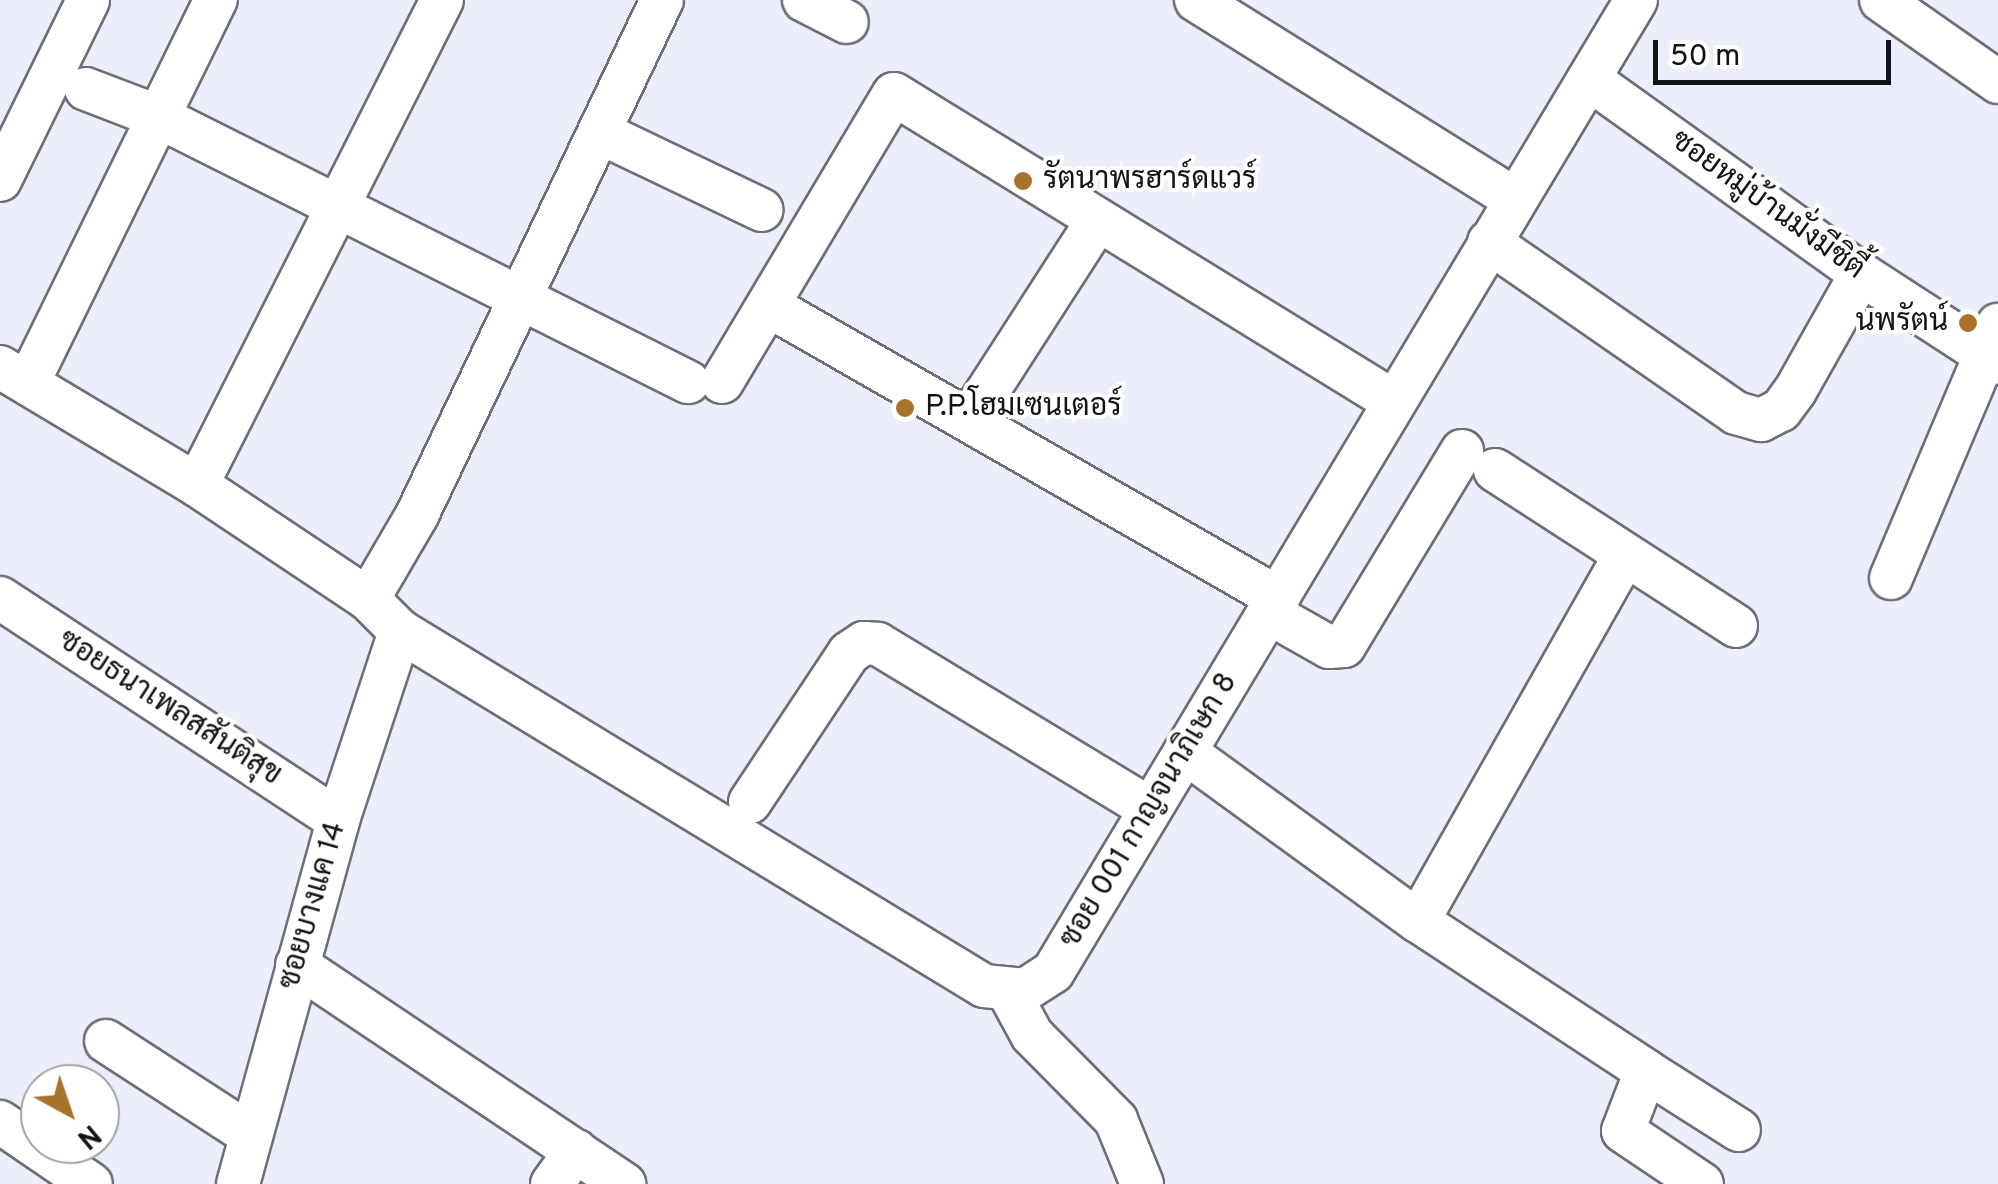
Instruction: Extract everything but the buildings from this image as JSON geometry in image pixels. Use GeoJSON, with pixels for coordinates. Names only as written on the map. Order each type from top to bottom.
{"type":"FeatureCollection","features":[{"type":"Feature","properties":{"kind":"street"},"geometry":{"type":"LineString","coordinates":[[0,180],[88,0]]}},
{"type":"Feature","properties":{"kind":"street"},"geometry":{"type":"LineString","coordinates":[[216,0],[159,117],[14,375],[197,485],[368,600],[400,631],[984,986],[1008,991],[1032,1034],[1116,1120],[1142,1184]]}},
{"type":"Feature","properties":{"kind":"street"},"geometry":{"type":"LineString","coordinates":[[197,485],[442,0]]}},
{"type":"Feature","properties":{"kind":"street"},"geometry":{"type":"LineString","coordinates":[[368,600],[418,514],[662,0]]}},
{"type":"Feature","properties":{"kind":"street"},"geometry":{"type":"LineString","coordinates":[[804,0],[847,22]]}},
{"type":"Feature","properties":{"kind":"street"},"geometry":{"type":"LineString","coordinates":[[1196,0],[1515,198]]}},
{"type":"Feature","properties":{"kind":"street","name":"ซอย 001 กาญจนาภิเษก 8"},"geometry":{"type":"LineString","coordinates":[[1008,991],[1040,984],[1053,972],[1636,0]]}},
{"type":"Feature","properties":{"kind":"street"},"geometry":{"type":"LineString","coordinates":[[1881,0],[1998,82]]}},
{"type":"Feature","properties":{"kind":"street","name":"ซอยหมู่บ้านมั่งมีซิตี้"},"geometry":{"type":"LineString","coordinates":[[1588,79],[1861,274],[1994,348]]}},
{"type":"Feature","properties":{"kind":"street"},"geometry":{"type":"LineString","coordinates":[[86,89],[159,117],[520,299],[705,382],[769,306],[894,94],[1393,401]]}},
{"type":"Feature","properties":{"kind":"street"},"geometry":{"type":"LineString","coordinates":[[601,132],[762,210]]}},
{"type":"Feature","properties":{"kind":"street"},"geometry":{"type":"LineString","coordinates":[[969,420],[1098,220]]}},
{"type":"Feature","properties":{"kind":"street"},"geometry":{"type":"LineString","coordinates":[[1489,242],[1736,413],[1761,420],[1781,410],[1795,391],[1861,274]]}},
{"type":"Feature","properties":{"kind":"street"},"geometry":{"type":"LineString","coordinates":[[769,306],[969,420],[1274,606],[1330,647],[1344,646],[1479,460],[1736,626]]}},
{"type":"Feature","properties":{"kind":"street"},"geometry":{"type":"LineString","coordinates":[[1891,578],[1994,348]]}},
{"type":"Feature","properties":{"kind":"street"},"geometry":{"type":"LineString","coordinates":[[1418,921],[1626,555]]}},
{"type":"Feature","properties":{"kind":"street","name":"ซอยธนาเพลสสันติสุข"},"geometry":{"type":"LineString","coordinates":[[0,598],[338,820]]}},
{"type":"Feature","properties":{"kind":"street","name":"ซอยบางแค 14"},"geometry":{"type":"LineString","coordinates":[[238,1184],[338,820],[400,631]]}},
{"type":"Feature","properties":{"kind":"street"},"geometry":{"type":"LineString","coordinates":[[750,802],[849,652],[864,643],[878,644],[1150,809]]}},
{"type":"Feature","properties":{"kind":"street"},"geometry":{"type":"LineString","coordinates":[[1185,752],[1418,921],[1738,1130]]}},
{"type":"Feature","properties":{"kind":"street"},"geometry":{"type":"LineString","coordinates":[[297,964],[564,1168],[624,1184]]}},
{"type":"Feature","properties":{"kind":"street"},"geometry":{"type":"LineString","coordinates":[[106,1041],[251,1135]]}},
{"type":"Feature","properties":{"kind":"street"},"geometry":{"type":"LineString","coordinates":[[1646,1070],[1623,1131],[1702,1184]]}},
{"type":"Feature","properties":{"kind":"street"},"geometry":{"type":"LineString","coordinates":[[0,1122],[91,1184]]}},
{"type":"Feature","properties":{"kind":"place","name":"รัตนาพรฮาร์ดแวร์"},"geometry":{"type":"Point","coordinates":[1023,181]}},
{"type":"Feature","properties":{"kind":"place","name":"นพรัตน์"},"geometry":{"type":"Point","coordinates":[1968,323]}},
{"type":"Feature","properties":{"kind":"place","name":"P.P.โฮมเซนเตอร์"},"geometry":{"type":"Point","coordinates":[905,408]}}]}
